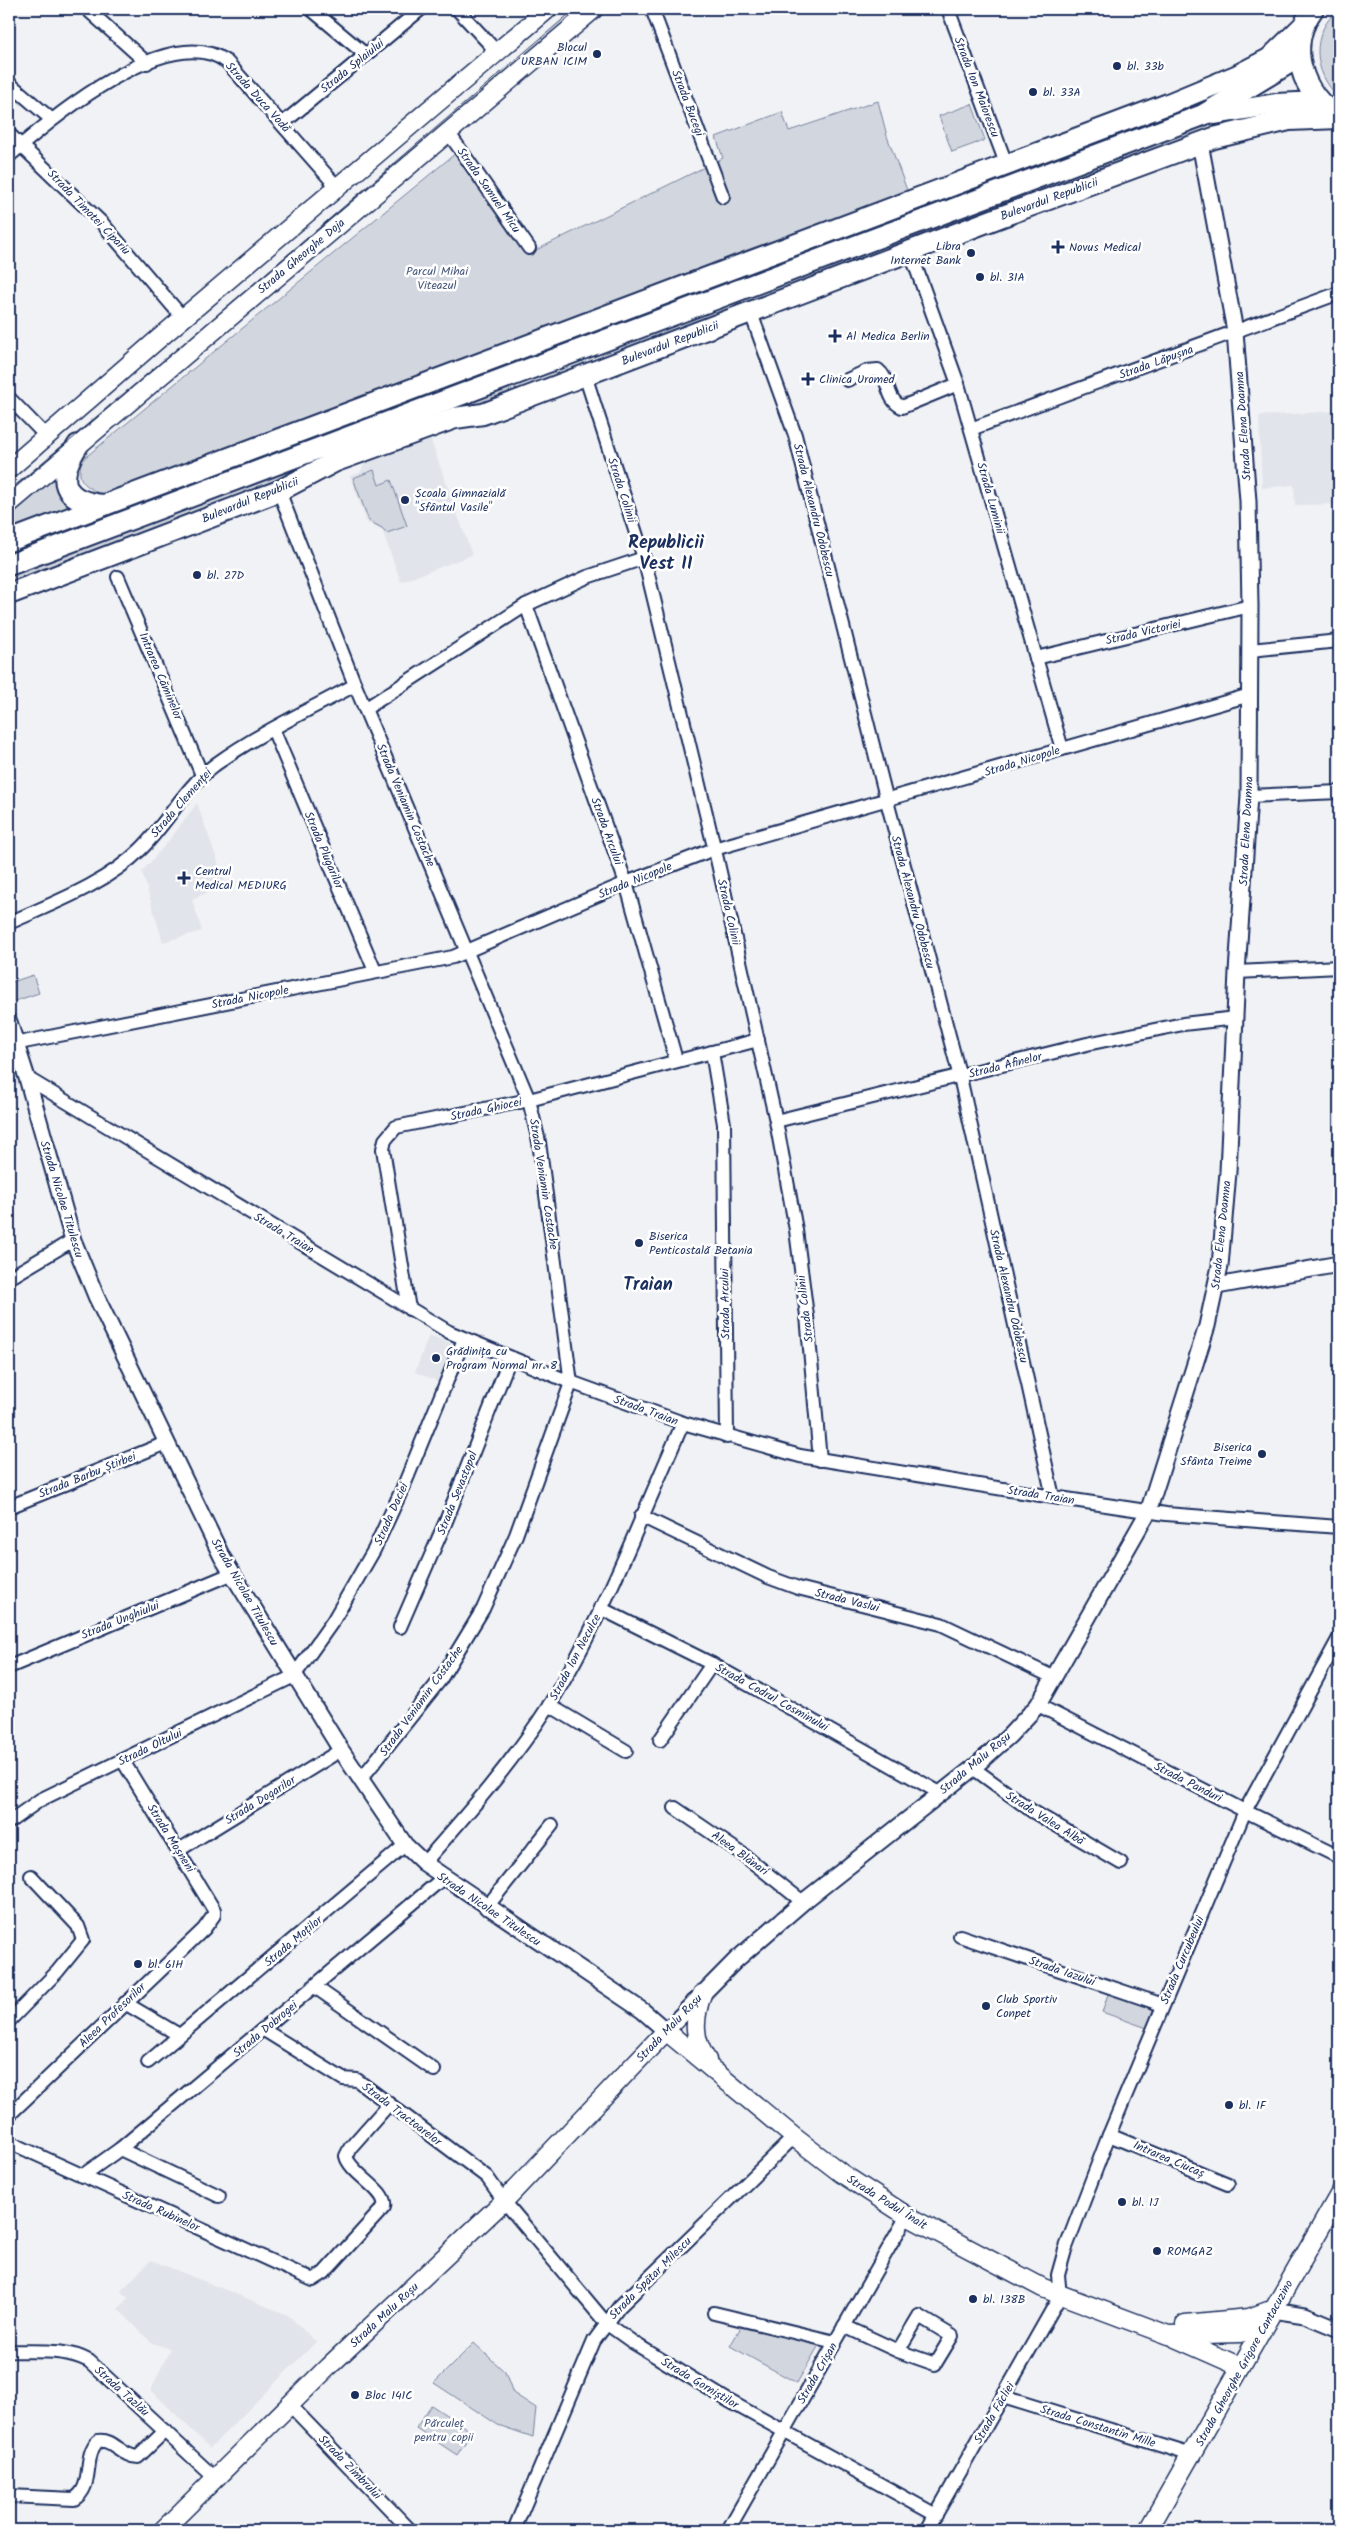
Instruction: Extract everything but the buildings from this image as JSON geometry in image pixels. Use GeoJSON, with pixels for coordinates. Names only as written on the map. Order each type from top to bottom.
{"type":"FeatureCollection","features":[{"type":"Feature","properties":{"kind":"main road"},"geometry":{"type":"LineString","coordinates":[[9,469],[183,318],[548,9]]}},
{"type":"Feature","properties":{"kind":"main road","name":"Strada Gheorghe Doja"},"geometry":{"type":"LineString","coordinates":[[9,504],[594,9]]}},
{"type":"Feature","properties":{"kind":"main road"},"geometry":{"type":"LineString","coordinates":[[9,541],[1168,104],[1238,75],[1269,59],[1310,13]]}},
{"type":"Feature","properties":{"kind":"main road"},"geometry":{"type":"LineString","coordinates":[[1310,13],[1300,41],[1299,58],[1303,74],[1309,89],[1320,102],[1339,117]]}},
{"type":"Feature","properties":{"kind":"main road","name":"Bulevardul Republicii"},"geometry":{"type":"LineString","coordinates":[[9,565],[1203,115],[1299,58]]}},
{"type":"Feature","properties":{"kind":"main road","name":"Bulevardul Republicii"},"geometry":{"type":"LineString","coordinates":[[1203,115],[1276,104],[1320,102]]}},
{"type":"Feature","properties":{"kind":"main road","name":"Bulevardul Republicii"},"geometry":{"type":"LineString","coordinates":[[9,594],[279,491],[336,461],[455,418],[483,414],[910,251],[1200,143],[1281,121],[1339,117]]}},
{"type":"Feature","properties":{"kind":"main road"},"geometry":{"type":"LineString","coordinates":[[78,445],[64,474],[67,487],[74,496],[86,504],[104,505]]}},
{"type":"Feature","properties":{"kind":"main road"},"geometry":{"type":"LineString","coordinates":[[702,1994],[694,2027],[702,2052],[714,2071]]}},
{"type":"Feature","properties":{"kind":"main road","name":"Strada Podul Înalt"},"geometry":{"type":"LineString","coordinates":[[666,2031],[794,2138],[841,2172],[907,2216],[990,2262],[1060,2296],[1168,2335],[1241,2333],[1254,2327],[1273,2310]]}},
{"type":"Feature","properties":{"kind":"main road","name":"Strada Malu Roșu"},"geometry":{"type":"LineString","coordinates":[[163,2530],[290,2405],[504,2201],[666,2031]]}},
{"type":"Feature","properties":{"kind":"main road","name":"Strada Gheorghe Grigore Cantacuzino"},"geometry":{"type":"LineString","coordinates":[[1148,2530],[1339,2197]]}},
{"type":"Feature","properties":{"kind":"main road","name":"Strada Podul Înalt"},"geometry":{"type":"LineString","coordinates":[[1138,2324],[1182,2324],[1249,2318],[1273,2310]]}},
{"type":"Feature","properties":{"kind":"main road"},"geometry":{"type":"LineString","coordinates":[[1168,2335],[1241,2368]]}},
{"type":"Feature","properties":{"kind":"street"},"geometry":{"type":"LineString","coordinates":[[9,156],[51,119],[112,79],[147,62],[87,9]]}},
{"type":"Feature","properties":{"kind":"street"},"geometry":{"type":"LineString","coordinates":[[312,9],[366,55]]}},
{"type":"Feature","properties":{"kind":"street","name":"Strada Splaiului"},"geometry":{"type":"LineString","coordinates":[[282,124],[422,9]]}},
{"type":"Feature","properties":{"kind":"street"},"geometry":{"type":"LineString","coordinates":[[457,9],[497,52]]}},
{"type":"Feature","properties":{"kind":"street","name":"Strada Bucegi"},"geometry":{"type":"LineString","coordinates":[[652,9],[723,197]]}},
{"type":"Feature","properties":{"kind":"street","name":"Strada Ion Maiorescu"},"geometry":{"type":"LineString","coordinates":[[948,9],[1007,166]]}},
{"type":"Feature","properties":{"kind":"street","name":"Strada Duca Vodă"},"geometry":{"type":"LineString","coordinates":[[147,62],[195,52],[204,52],[220,57],[338,188]]}},
{"type":"Feature","properties":{"kind":"street"},"geometry":{"type":"LineString","coordinates":[[9,83],[51,119]]}},
{"type":"Feature","properties":{"kind":"street","name":"Strada Samuel Micu"},"geometry":{"type":"LineString","coordinates":[[448,132],[529,248]]}},
{"type":"Feature","properties":{"kind":"street","name":"Strada Timotei Cipariu"},"geometry":{"type":"LineString","coordinates":[[9,134],[102,223],[183,318]]}},
{"type":"Feature","properties":{"kind":"street","name":"Strada Elena Doamna"},"geometry":{"type":"LineString","coordinates":[[1148,1512],[1154,1498],[1217,1286],[1228,1172],[1237,972],[1249,796],[1250,606],[1248,501],[1235,331],[1200,143]]}},
{"type":"Feature","properties":{"kind":"street","name":"Strada Luminii"},"geometry":{"type":"LineString","coordinates":[[910,251],[958,384],[1062,749]]}},
{"type":"Feature","properties":{"kind":"street","name":"Strada Lăpușna"},"geometry":{"type":"LineString","coordinates":[[971,429],[1339,293]]}},
{"type":"Feature","properties":{"kind":"street","name":"Strada Alexandru Odobescu"},"geometry":{"type":"LineString","coordinates":[[751,313],[795,435],[887,801],[960,1077],[1053,1498]]}},
{"type":"Feature","properties":{"kind":"street"},"geometry":{"type":"LineString","coordinates":[[847,380],[867,371],[878,370],[883,374],[892,401],[902,407],[958,384]]}},
{"type":"Feature","properties":{"kind":"street","name":"Strada Colinii"},"geometry":{"type":"LineString","coordinates":[[585,375],[644,558],[714,849],[776,1121],[803,1288],[820,1460]]}},
{"type":"Feature","properties":{"kind":"street"},"geometry":{"type":"LineString","coordinates":[[9,398],[46,436]]}},
{"type":"Feature","properties":{"kind":"street","name":"Strada Veniamin Costache"},"geometry":{"type":"LineString","coordinates":[[279,491],[355,685],[529,1100],[541,1152],[571,1383],[516,1535],[483,1609],[440,1680],[361,1779]]}},
{"type":"Feature","properties":{"kind":"street"},"geometry":{"type":"LineString","coordinates":[[365,709],[526,605],[587,577],[644,558]]}},
{"type":"Feature","properties":{"kind":"street","name":"Intrarea Căminelor"},"geometry":{"type":"LineString","coordinates":[[118,577],[202,776]]}},
{"type":"Feature","properties":{"kind":"street","name":"Strada Arcului"},"geometry":{"type":"LineString","coordinates":[[526,605],[626,883],[676,1060]]}},
{"type":"Feature","properties":{"kind":"street","name":"Strada Victoriei"},"geometry":{"type":"LineString","coordinates":[[1036,658],[1250,606]]}},
{"type":"Feature","properties":{"kind":"street"},"geometry":{"type":"LineString","coordinates":[[1250,650],[1339,640]]}},
{"type":"Feature","properties":{"kind":"street","name":"Strada Clemenței"},"geometry":{"type":"LineString","coordinates":[[9,923],[80,890],[114,870],[140,850],[202,776],[215,764],[273,729],[355,685]]}},
{"type":"Feature","properties":{"kind":"street","name":"Strada Nicopole"},"geometry":{"type":"LineString","coordinates":[[13,1044],[453,957],[626,883],[714,849],[887,801],[1250,695]]}},
{"type":"Feature","properties":{"kind":"street","name":"Strada Plugarilor"},"geometry":{"type":"LineString","coordinates":[[273,729],[375,971]]}},
{"type":"Feature","properties":{"kind":"street"},"geometry":{"type":"LineString","coordinates":[[1249,796],[1339,792]]}},
{"type":"Feature","properties":{"kind":"street"},"geometry":{"type":"LineString","coordinates":[[1237,972],[1339,967]]}},
{"type":"Feature","properties":{"kind":"street","name":"Strada Afinelor"},"geometry":{"type":"LineString","coordinates":[[776,1121],[960,1077],[1087,1044],[1183,1024],[1236,1018]]}},
{"type":"Feature","properties":{"kind":"street","name":"Strada Nicolae Titulescu"},"geometry":{"type":"LineString","coordinates":[[9,1022],[13,1044],[27,1078],[73,1240],[96,1296],[231,1574],[341,1750],[405,1845],[424,1864],[486,1908],[643,2011],[666,2031]]}},
{"type":"Feature","properties":{"kind":"street","name":"Strada Ghiocei"},"geometry":{"type":"LineString","coordinates":[[409,1309],[384,1149],[385,1140],[396,1127],[529,1100],[758,1040]]}},
{"type":"Feature","properties":{"kind":"street","name":"Strada Arcului"},"geometry":{"type":"LineString","coordinates":[[712,1052],[724,1124],[727,1437]]}},
{"type":"Feature","properties":{"kind":"street","name":"Strada Traian"},"geometry":{"type":"LineString","coordinates":[[27,1078],[409,1309],[464,1339],[571,1383],[682,1423],[727,1437],[820,1460],[1053,1498],[1148,1512],[1249,1522],[1339,1527]]}},
{"type":"Feature","properties":{"kind":"street"},"geometry":{"type":"LineString","coordinates":[[9,1278],[73,1240]]}},
{"type":"Feature","properties":{"kind":"street"},"geometry":{"type":"LineString","coordinates":[[1217,1286],[1339,1264]]}},
{"type":"Feature","properties":{"kind":"street","name":"Strada Daciei"},"geometry":{"type":"LineString","coordinates":[[294,1676],[333,1621],[374,1550],[405,1483],[464,1339]]}},
{"type":"Feature","properties":{"kind":"street","name":"Strada Sevastopol"},"geometry":{"type":"LineString","coordinates":[[400,1627],[446,1521],[510,1358]]}},
{"type":"Feature","properties":{"kind":"street","name":"Strada Ion Neculce"},"geometry":{"type":"LineString","coordinates":[[424,1864],[502,1772],[549,1705],[578,1655],[682,1423]]}},
{"type":"Feature","properties":{"kind":"street","name":"Strada Barbu Știrbei"},"geometry":{"type":"LineString","coordinates":[[9,1507],[166,1443]]}},
{"type":"Feature","properties":{"kind":"street","name":"Strada Malu Roșu"},"geometry":{"type":"LineString","coordinates":[[666,2031],[702,1994],[803,1902],[973,1768],[1009,1736],[1038,1705],[1148,1512]]}},
{"type":"Feature","properties":{"kind":"street","name":"Strada Vaslui"},"geometry":{"type":"LineString","coordinates":[[641,1516],[780,1582],[941,1624],[1055,1678]]}},
{"type":"Feature","properties":{"kind":"street","name":"Strada Unghiului"},"geometry":{"type":"LineString","coordinates":[[9,1667],[231,1574]]}},
{"type":"Feature","properties":{"kind":"street","name":"Strada Codrul Cosminului"},"geometry":{"type":"LineString","coordinates":[[600,1608],[712,1664],[940,1793]]}},
{"type":"Feature","properties":{"kind":"street","name":"Strada Curcubeului"},"geometry":{"type":"LineString","coordinates":[[1060,2296],[1058,2274],[1060,2264],[1109,2135],[1163,2005],[1246,1812],[1339,1638]]}},
{"type":"Feature","properties":{"kind":"street"},"geometry":{"type":"LineString","coordinates":[[660,1740],[712,1664]]}},
{"type":"Feature","properties":{"kind":"street","name":"Strada Oltului"},"geometry":{"type":"LineString","coordinates":[[9,1822],[40,1800],[294,1676]]}},
{"type":"Feature","properties":{"kind":"street"},"geometry":{"type":"LineString","coordinates":[[549,1705],[626,1751]]}},
{"type":"Feature","properties":{"kind":"street","name":"Strada Panduri"},"geometry":{"type":"LineString","coordinates":[[1038,1705],[1246,1812],[1339,1857]]}},
{"type":"Feature","properties":{"kind":"street","name":"Strada Dogarilor"},"geometry":{"type":"LineString","coordinates":[[179,1850],[341,1750]]}},
{"type":"Feature","properties":{"kind":"street","name":"Strada Moșneni"},"geometry":{"type":"LineString","coordinates":[[123,1761],[179,1850],[214,1910],[214,1915]]}},
{"type":"Feature","properties":{"kind":"street","name":"Strada Valea Albă"},"geometry":{"type":"LineString","coordinates":[[973,1768],[1032,1811],[1121,1863]]}},
{"type":"Feature","properties":{"kind":"street","name":"Aleea Blănari"},"geometry":{"type":"LineString","coordinates":[[675,1808],[742,1853],[803,1902]]}},
{"type":"Feature","properties":{"kind":"street"},"geometry":{"type":"LineString","coordinates":[[486,1908],[552,1825]]}},
{"type":"Feature","properties":{"kind":"street","name":"Strada Moților"},"geometry":{"type":"LineString","coordinates":[[148,2062],[405,1845]]}},
{"type":"Feature","properties":{"kind":"street"},"geometry":{"type":"LineString","coordinates":[[9,2021],[57,1972],[83,1940],[78,1926],[30,1876]]}},
{"type":"Feature","properties":{"kind":"street","name":"Strada Dobrogei"},"geometry":{"type":"LineString","coordinates":[[82,2176],[120,2149],[444,1878]]}},
{"type":"Feature","properties":{"kind":"street","name":"Aleea Profesorilor"},"geometry":{"type":"LineString","coordinates":[[9,2115],[204,1929],[214,1915]]}},
{"type":"Feature","properties":{"kind":"street","name":"Strada Iazului"},"geometry":{"type":"LineString","coordinates":[[960,1936],[1163,2005]]}},
{"type":"Feature","properties":{"kind":"street"},"geometry":{"type":"LineString","coordinates":[[315,1987],[434,2070]]}},
{"type":"Feature","properties":{"kind":"street"},"geometry":{"type":"LineString","coordinates":[[125,2003],[179,2036]]}},
{"type":"Feature","properties":{"kind":"street","name":"Strada Tractoarelor"},"geometry":{"type":"LineString","coordinates":[[264,2030],[343,2079],[357,2080],[486,2177],[504,2201]]}},
{"type":"Feature","properties":{"kind":"street","name":"Strada Rubinelor"},"geometry":{"type":"LineString","coordinates":[[9,2142],[313,2280],[324,2273],[384,2207],[383,2197],[349,2164],[346,2156],[350,2148],[389,2104]]}},
{"type":"Feature","properties":{"kind":"street","name":"Intrarea Ciucaș"},"geometry":{"type":"LineString","coordinates":[[1109,2135],[1228,2184]]}},
{"type":"Feature","properties":{"kind":"street","name":"Strada Spătar Milescu"},"geometry":{"type":"LineString","coordinates":[[514,2530],[594,2341],[606,2323],[618,2307],[794,2138]]}},
{"type":"Feature","properties":{"kind":"street"},"geometry":{"type":"LineString","coordinates":[[120,2149],[219,2196]]}},
{"type":"Feature","properties":{"kind":"street","name":"Strada Gorniștilor"},"geometry":{"type":"LineString","coordinates":[[504,2201],[606,2323],[634,2343],[703,2385],[936,2515]]}},
{"type":"Feature","properties":{"kind":"street","name":"Strada Crișan"},"geometry":{"type":"LineString","coordinates":[[728,2530],[907,2216]]}},
{"type":"Feature","properties":{"kind":"street","name":"Strada Făcliei"},"geometry":{"type":"LineString","coordinates":[[927,2530],[1060,2296]]}},
{"type":"Feature","properties":{"kind":"street"},"geometry":{"type":"LineString","coordinates":[[1273,2310],[1305,2315],[1339,2329]]}},
{"type":"Feature","properties":{"kind":"street"},"geometry":{"type":"LineString","coordinates":[[714,2313],[835,2342]]}},
{"type":"Feature","properties":{"kind":"street"},"geometry":{"type":"LineString","coordinates":[[844,2326],[898,2351]]}},
{"type":"Feature","properties":{"kind":"street","name":"Strada Tazlău"},"geometry":{"type":"LineString","coordinates":[[9,2351],[76,2354],[102,2372],[215,2478]]}},
{"type":"Feature","properties":{"kind":"street","name":"Strada Constantin Mille"},"geometry":{"type":"LineString","coordinates":[[1003,2397],[1192,2455]]}},
{"type":"Feature","properties":{"kind":"street","name":"Strada Zimbrului"},"geometry":{"type":"LineString","coordinates":[[290,2405],[410,2530]]}},
{"type":"Feature","properties":{"kind":"street"},"geometry":{"type":"LineString","coordinates":[[9,2496],[69,2501],[74,2499],[83,2491],[91,2450],[98,2441],[109,2442],[125,2455],[138,2458],[166,2431]]}},
{"type":"Feature","properties":{"kind":"shaded area"},"geometry":{"type":"Polygon","coordinates":[[[1339,411],[1339,504],[1295,505],[1294,485],[1262,488],[1259,416],[1339,411]]]}},
{"type":"Feature","properties":{"kind":"shaded area","name":"Școala Gimnazială \"Sfântul Vasile\""},"geometry":{"type":"Polygon","coordinates":[[[427,436],[430,438],[472,555],[401,582],[382,530],[367,523],[350,476],[360,473],[369,454],[427,436]]]}},
{"type":"Feature","properties":{"kind":"shaded area","name":"Centrul Medical MEDIURG"},"geometry":{"type":"Polygon","coordinates":[[[197,803],[226,885],[192,899],[202,931],[163,942],[142,872],[197,803]]]}},
{"type":"Feature","properties":{"kind":"shaded area","name":"Grădinița cu Program Normal nr. 8"},"geometry":{"type":"Polygon","coordinates":[[[429,1335],[457,1346],[442,1383],[415,1372],[429,1335]]]}},
{"type":"Feature","properties":{"kind":"shaded area"},"geometry":{"type":"Polygon","coordinates":[[[151,2260],[288,2315],[316,2342],[210,2448],[151,2390],[170,2349],[152,2343],[118,2309],[128,2298],[121,2291],[151,2260]]]}},
{"type":"Feature","properties":{"kind":"green space"},"geometry":{"type":"Polygon","coordinates":[[[1339,9],[1339,97],[1330,87],[1324,76],[1319,65],[1318,53],[1323,29],[1339,9]]]}},
{"type":"Feature","properties":{"kind":"green space"},"geometry":{"type":"Polygon","coordinates":[[[1240,82],[1197,112],[996,187],[992,178],[1240,82]]]}},
{"type":"Feature","properties":{"kind":"green space","name":"Parcul Mihai Viteazul"},"geometry":{"type":"Polygon","coordinates":[[[878,101],[887,136],[908,193],[747,250],[102,497],[81,479],[80,468],[82,460],[456,153],[526,255],[723,158],[716,137],[782,112],[789,131],[878,101]]]}},
{"type":"Feature","properties":{"kind":"green space"},"geometry":{"type":"Polygon","coordinates":[[[972,104],[985,140],[952,152],[939,116],[972,104]]]}},
{"type":"Feature","properties":{"kind":"green space"},"geometry":{"type":"Polygon","coordinates":[[[1256,117],[1233,123],[1003,210],[999,199],[1200,123],[1256,117]]]}},
{"type":"Feature","properties":{"kind":"green space"},"geometry":{"type":"Polygon","coordinates":[[[979,185],[982,195],[596,340],[594,331],[979,185]]]}},
{"type":"Feature","properties":{"kind":"green space"},"geometry":{"type":"Polygon","coordinates":[[[988,206],[992,216],[604,363],[602,354],[988,206]]]}},
{"type":"Feature","properties":{"kind":"green space"},"geometry":{"type":"Polygon","coordinates":[[[573,334],[577,343],[324,441],[320,429],[573,334]]]}},
{"type":"Feature","properties":{"kind":"green space"},"geometry":{"type":"Polygon","coordinates":[[[581,357],[585,366],[501,400],[395,425],[581,357]]]}},
{"type":"Feature","properties":{"kind":"green space"},"geometry":{"type":"Polygon","coordinates":[[[310,436],[314,445],[9,559],[9,550],[310,436]]]}},
{"type":"Feature","properties":{"kind":"green space"},"geometry":{"type":"Polygon","coordinates":[[[317,457],[319,462],[282,481],[9,583],[9,576],[317,457]]]}},
{"type":"Feature","properties":{"kind":"green space"},"geometry":{"type":"Polygon","coordinates":[[[374,470],[379,485],[391,480],[407,526],[387,533],[369,521],[353,478],[374,470]]]}},
{"type":"Feature","properties":{"kind":"green space"},"geometry":{"type":"Polygon","coordinates":[[[55,475],[62,496],[73,507],[9,534],[9,516],[55,475]]]}},
{"type":"Feature","properties":{"kind":"green space"},"geometry":{"type":"Polygon","coordinates":[[[33,975],[39,993],[12,1002],[9,983],[33,975]]]}},
{"type":"Feature","properties":{"kind":"green space"},"geometry":{"type":"Polygon","coordinates":[[[1109,1991],[1154,2007],[1147,2028],[1102,2012],[1109,1991]]]}},
{"type":"Feature","properties":{"kind":"green space"},"geometry":{"type":"Polygon","coordinates":[[[741,2327],[819,2345],[797,2383],[730,2346],[741,2327]]]}},
{"type":"Feature","properties":{"kind":"green space"},"geometry":{"type":"Polygon","coordinates":[[[474,2343],[505,2372],[513,2393],[536,2408],[533,2437],[498,2425],[434,2383],[474,2343]]]}},
{"type":"Feature","properties":{"kind":"green space","name":"Părculeț pentru copii"},"geometry":{"type":"Polygon","coordinates":[[[431,2405],[472,2432],[457,2455],[416,2428],[431,2405]]]}},
{"type":"Feature","properties":{"kind":"tram line"},"geometry":{"type":"LineString","coordinates":[[9,493],[575,9]]}},
{"type":"Feature","properties":{"kind":"place","name":"Blocul URBAN ICIM"},"geometry":{"type":"Point","coordinates":[597,54]}},
{"type":"Feature","properties":{"kind":"place","name":"bl. 33b"},"geometry":{"type":"Point","coordinates":[1117,66]}},
{"type":"Feature","properties":{"kind":"place","name":"bl. 33A"},"geometry":{"type":"Point","coordinates":[1033,92]}},
{"type":"Feature","properties":{"kind":"place","name":"Novus Medical"},"geometry":{"type":"Point","coordinates":[1058,247]}},
{"type":"Feature","properties":{"kind":"place","name":"Libra Internet Bank"},"geometry":{"type":"Point","coordinates":[971,253]}},
{"type":"Feature","properties":{"kind":"place","name":"bl. 31A"},"geometry":{"type":"Point","coordinates":[980,277]}},
{"type":"Feature","properties":{"kind":"place","name":"Al Medica Berlin"},"geometry":{"type":"Point","coordinates":[835,336]}},
{"type":"Feature","properties":{"kind":"place","name":"Clinica Uromed"},"geometry":{"type":"Point","coordinates":[808,379]}},
{"type":"Feature","properties":{"kind":"place","name":"Școala Gimnazială \"Sfântul Vasile\""},"geometry":{"type":"Point","coordinates":[405,500]}},
{"type":"Feature","properties":{"kind":"place","name":"bl. 27D"},"geometry":{"type":"Point","coordinates":[197,575]}},
{"type":"Feature","properties":{"kind":"place","name":"Centrul Medical MEDIURG"},"geometry":{"type":"Point","coordinates":[184,878]}},
{"type":"Feature","properties":{"kind":"place","name":"Biserica Penticostală Betania"},"geometry":{"type":"Point","coordinates":[639,1243]}},
{"type":"Feature","properties":{"kind":"place","name":"Grădinița cu Program Normal nr. 8"},"geometry":{"type":"Point","coordinates":[436,1358]}},
{"type":"Feature","properties":{"kind":"place","name":"Biserica Sfânta Treime"},"geometry":{"type":"Point","coordinates":[1262,1454]}},
{"type":"Feature","properties":{"kind":"place","name":"bl. 61H"},"geometry":{"type":"Point","coordinates":[138,1964]}},
{"type":"Feature","properties":{"kind":"place","name":"Club Sportiv Conpet"},"geometry":{"type":"Point","coordinates":[986,2006]}},
{"type":"Feature","properties":{"kind":"place","name":"bl. 1F"},"geometry":{"type":"Point","coordinates":[1229,2105]}},
{"type":"Feature","properties":{"kind":"place","name":"bl. 1J"},"geometry":{"type":"Point","coordinates":[1122,2202]}},
{"type":"Feature","properties":{"kind":"place","name":"ROMGAZ"},"geometry":{"type":"Point","coordinates":[1157,2251]}},
{"type":"Feature","properties":{"kind":"place","name":"bl. 138B"},"geometry":{"type":"Point","coordinates":[973,2299]}},
{"type":"Feature","properties":{"kind":"place","name":"Bloc 141C"},"geometry":{"type":"Point","coordinates":[355,2395]}},
{"type":"Feature","properties":{"kind":"district","name":"Republicii Vest II"},"geometry":{"type":"Point","coordinates":[666,552]}},
{"type":"Feature","properties":{"kind":"district","name":"Traian"},"geometry":{"type":"Point","coordinates":[648,1284]}}]}
